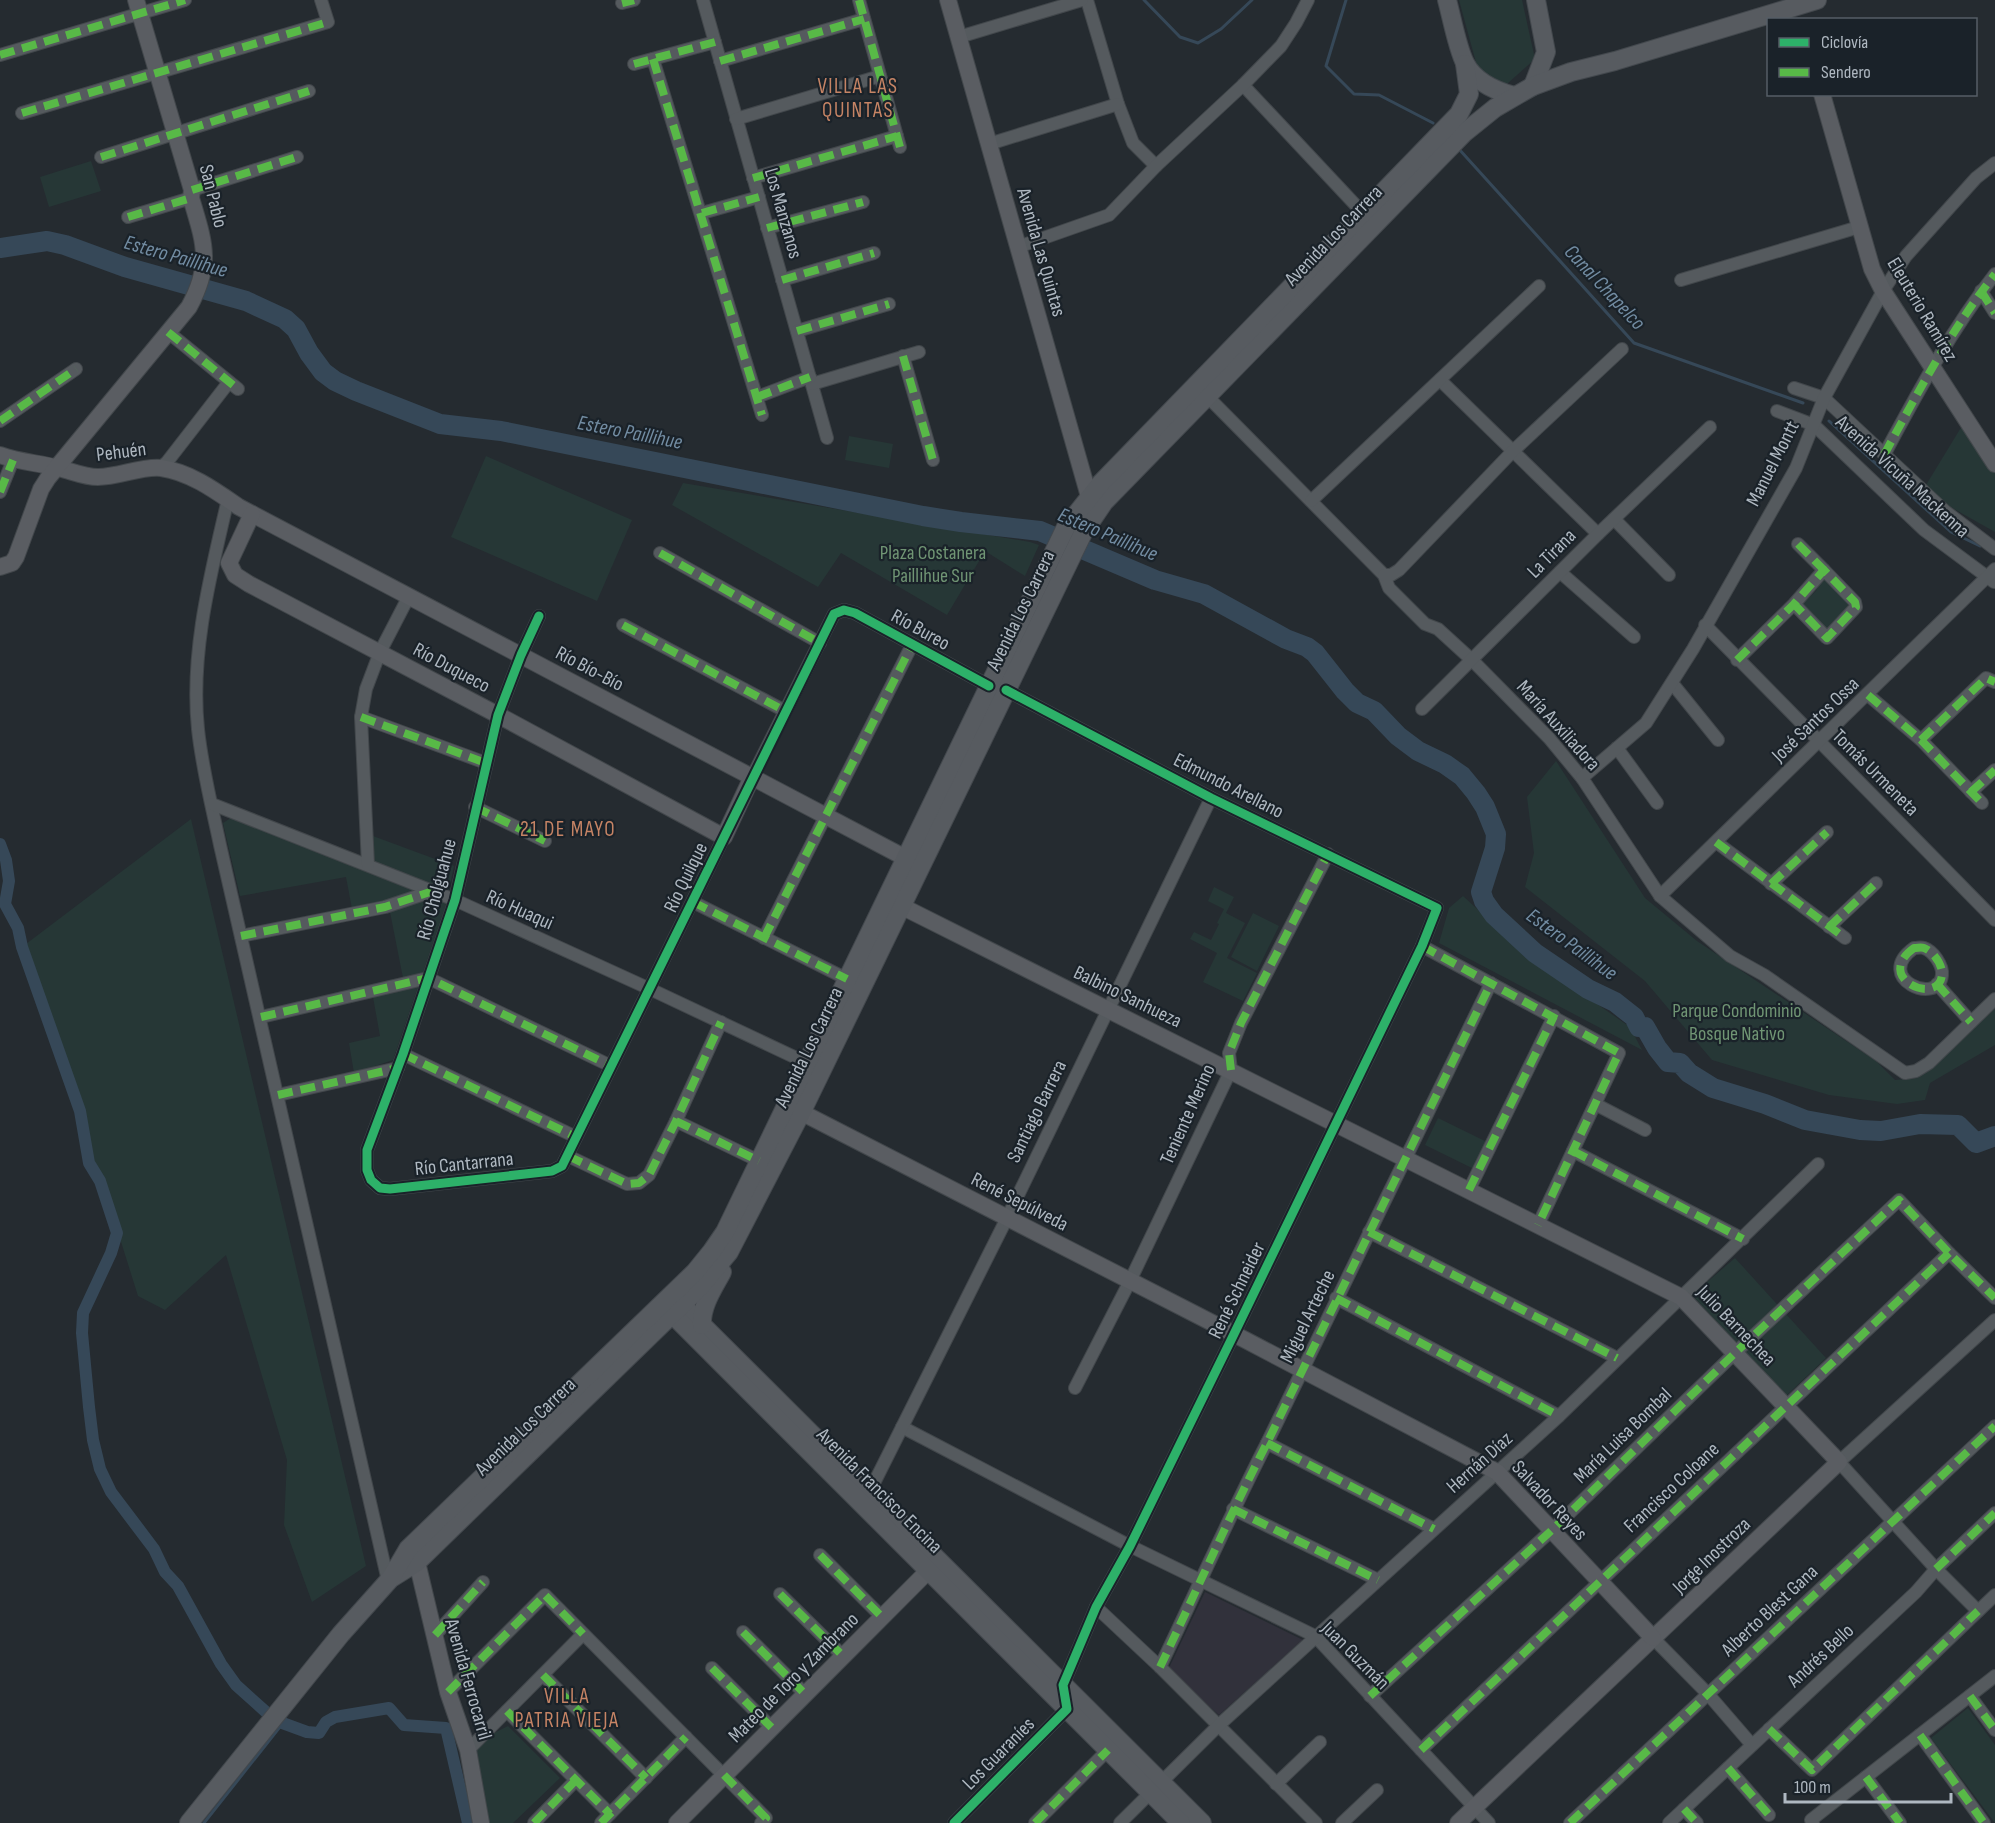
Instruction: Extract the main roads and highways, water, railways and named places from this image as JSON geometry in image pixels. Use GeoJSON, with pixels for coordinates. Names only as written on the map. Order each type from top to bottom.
{"type":"FeatureCollection","features":[{"type":"Feature","properties":{"kind":"main road"},"geometry":{"type":"LineString","coordinates":[[1447,0],[1465,64],[1485,85],[1514,96]]}},
{"type":"Feature","properties":{"kind":"main road"},"geometry":{"type":"LineString","coordinates":[[1533,86],[1546,52],[1536,0]]}},
{"type":"Feature","properties":{"kind":"main road","name":"Avenida Los Carrera"},"geometry":{"type":"LineString","coordinates":[[671,1304],[722,1236],[759,1161],[794,1109],[807,1063],[847,979],[913,862],[1089,496],[1202,390],[1464,133],[1495,108],[1533,86],[1571,72],[1798,8],[1817,0]]}},
{"type":"Feature","properties":{"kind":"main road","name":"Avenida Los Carrera"},"geometry":{"type":"LineString","coordinates":[[1074,530],[1095,515],[1202,390],[1363,213],[1459,114],[1469,94],[1465,64]]}},
{"type":"Feature","properties":{"kind":"main road","name":"Avenida Los Carrera"},"geometry":{"type":"LineString","coordinates":[[189,1823],[341,1634],[390,1579],[671,1304],[714,1270],[729,1252],[740,1233],[794,1109],[901,906],[913,862]]}},
{"type":"Feature","properties":{"kind":"main road"},"geometry":{"type":"LineString","coordinates":[[702,1325],[701,1316],[704,1305],[738,1242],[740,1233]]}},
{"type":"Feature","properties":{"kind":"main road","name":"Avenida Francisco Encina"},"geometry":{"type":"LineString","coordinates":[[671,1304],[702,1325],[866,1498]]}},
{"type":"Feature","properties":{"kind":"main road","name":"Avenida Francisco Encina"},"geometry":{"type":"LineString","coordinates":[[671,1304],[933,1565],[1108,1750],[1202,1823]]}},
{"type":"Feature","properties":{"kind":"main road","name":"Avenida Francisco Encina"},"geometry":{"type":"LineString","coordinates":[[933,1565],[1063,1685],[1156,1787],[1181,1823]]}},
{"type":"Feature","properties":{"kind":"waterway","name":"Canal Chapelco"},"geometry":{"type":"LineString","coordinates":[[1144,0],[1180,37],[1198,43],[1221,29],[1252,0]]}},
{"type":"Feature","properties":{"kind":"waterway","name":"Canal Chapelco"},"geometry":{"type":"LineString","coordinates":[[1346,0],[1326,66],[1354,94],[1379,95],[1433,123]]}},
{"type":"Feature","properties":{"kind":"waterway","name":"Canal Chapelco"},"geometry":{"type":"LineString","coordinates":[[1458,148],[1634,343],[1803,403]]}},
{"type":"Feature","properties":{"kind":"waterway","name":"Estero Paillihue"},"geometry":{"type":"LineString","coordinates":[[0,248],[47,241],[65,245],[125,267],[246,301],[285,319],[296,329],[323,372],[335,381],[440,424],[501,431],[923,516],[1040,531],[1155,580],[1204,594],[1286,639],[1307,647],[1315,653],[1357,703],[1374,711],[1398,736],[1418,751],[1445,764],[1462,776],[1485,807],[1496,834],[1495,848],[1481,892],[1484,901],[1494,915],[1535,953],[1588,989],[1615,1002],[1634,1017],[1639,1027],[1645,1027],[1668,1062],[1680,1063],[1689,1073],[1713,1088],[1765,1104],[1805,1120],[1860,1130],[1881,1131],[1920,1124],[1958,1125],[1976,1143],[1995,1136]]}},
{"type":"Feature","properties":{"kind":"waterway"},"geometry":{"type":"LineString","coordinates":[[1829,421],[1951,532],[1980,546]]}},
{"type":"Feature","properties":{"kind":"waterway"},"geometry":{"type":"LineString","coordinates":[[0,844],[6,860],[9,881],[5,904],[18,928],[22,947],[80,1111],[89,1163],[100,1181],[117,1233],[111,1253],[83,1313],[82,1333],[89,1407],[93,1440],[100,1469],[111,1492],[154,1549],[165,1572],[178,1586],[221,1664],[236,1685],[266,1712]]}},
{"type":"Feature","properties":{"kind":"waterway"},"geometry":{"type":"LineString","coordinates":[[277,1721],[307,1732],[319,1733],[326,1722],[335,1717],[389,1708],[404,1725],[446,1728],[468,1823]]}},
{"type":"Feature","properties":{"kind":"waterway"},"geometry":{"type":"LineString","coordinates":[[204,1823],[283,1723]]}},
{"type":"Feature","properties":{"kind":"district","name":"VILLA LAS QUINTAS"},"geometry":{"type":"Point","coordinates":[858,98]}},
{"type":"Feature","properties":{"kind":"district","name":"21 DE MAYO"},"geometry":{"type":"Point","coordinates":[568,829]}},
{"type":"Feature","properties":{"kind":"district","name":"VILLA PATRIA VIEJA"},"geometry":{"type":"Point","coordinates":[567,1708]}},
{"type":"Feature","properties":{"kind":"park label","name":"Plaza Costanera Paillihue Sur"},"geometry":{"type":"Point","coordinates":[933,564]}},
{"type":"Feature","properties":{"kind":"park label","name":"Parque Condominio Bosque Nativo"},"geometry":{"type":"Point","coordinates":[1737,1022]}}]}
